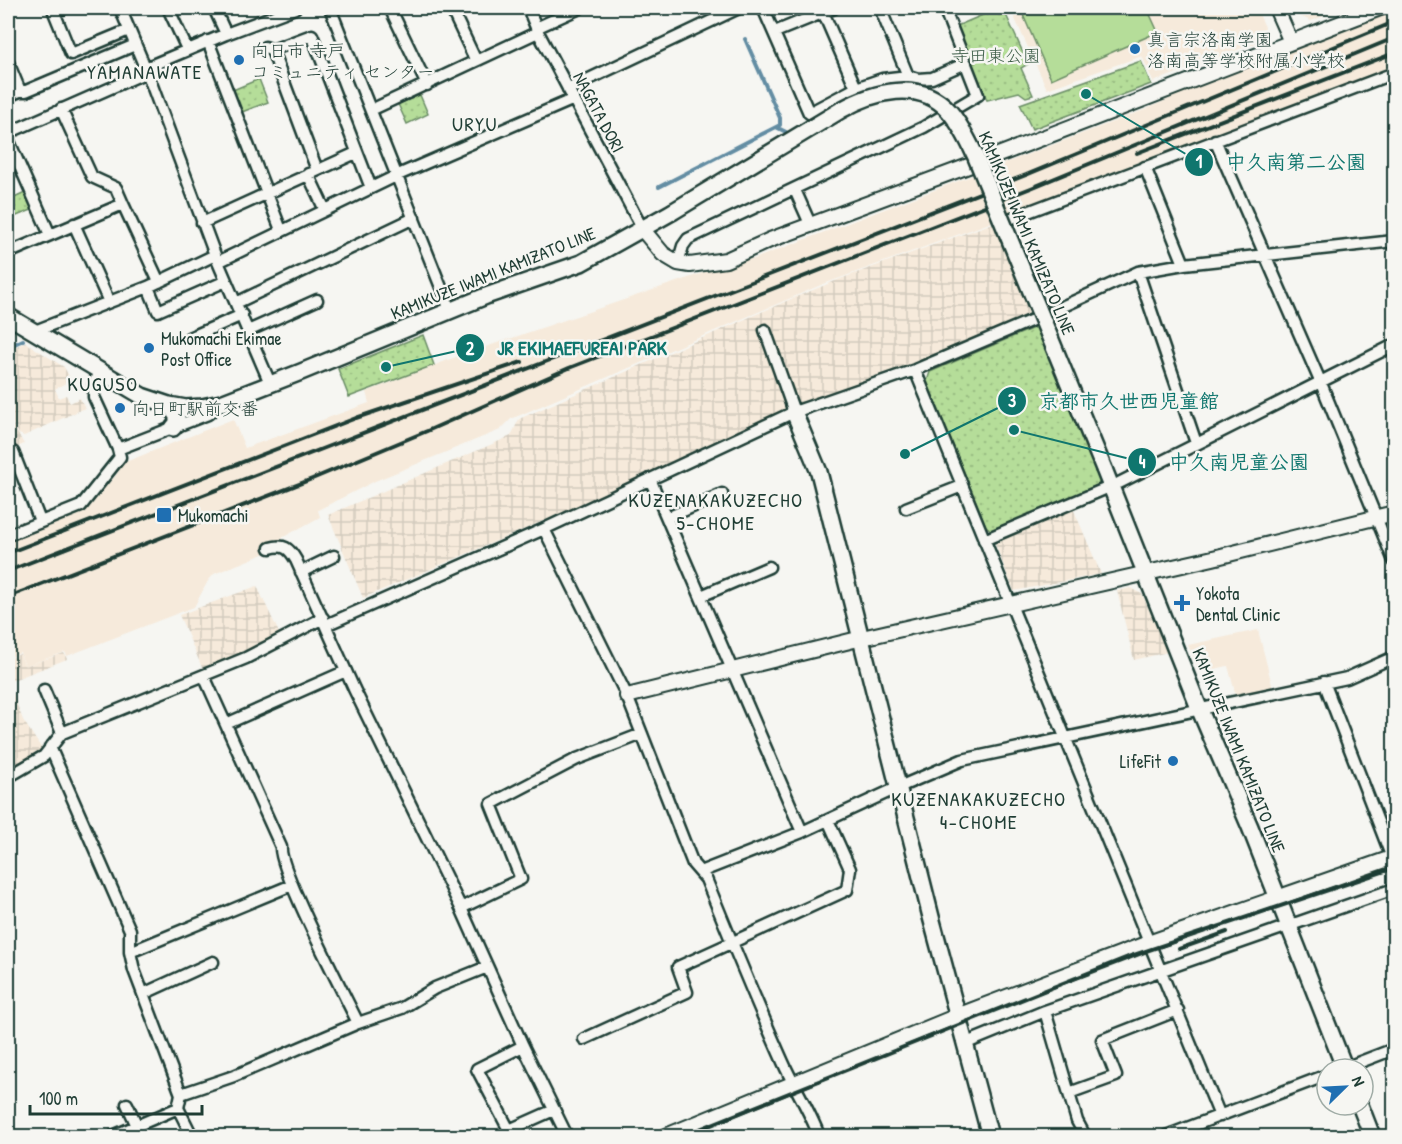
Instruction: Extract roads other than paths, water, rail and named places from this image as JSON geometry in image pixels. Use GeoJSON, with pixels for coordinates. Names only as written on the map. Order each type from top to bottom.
{"type":"FeatureCollection","features":[{"type":"Feature","properties":{"kind":"main road","name":"KAMIKUZE IWAMI KAMIZATO LINE"},"geometry":{"type":"LineString","coordinates":[[8,316],[142,396],[169,405],[194,408],[221,403],[450,310],[581,263],[643,230],[841,110],[869,96],[884,92],[909,92],[925,96],[940,104],[948,110],[963,131],[975,155],[1277,897],[1339,1057]]}},
{"type":"Feature","properties":{"kind":"main road"},"geometry":{"type":"LineString","coordinates":[[169,405],[177,416],[177,423],[173,428]]}},
{"type":"Feature","properties":{"kind":"main road"},"geometry":{"type":"LineString","coordinates":[[794,412],[819,472],[964,1044],[990,1137]]}},
{"type":"Feature","properties":{"kind":"main road"},"geometry":{"type":"LineString","coordinates":[[1364,1117],[1372,1137]]}},
{"type":"Feature","properties":{"kind":"street"},"geometry":{"type":"LineString","coordinates":[[64,8],[54,12],[71,54],[129,30]]}},
{"type":"Feature","properties":{"kind":"street"},"geometry":{"type":"LineString","coordinates":[[120,8],[146,70],[216,259],[249,330],[270,383]]}},
{"type":"Feature","properties":{"kind":"street"},"geometry":{"type":"LineString","coordinates":[[168,8],[187,49]]}},
{"type":"Feature","properties":{"kind":"street"},"geometry":{"type":"LineString","coordinates":[[214,8],[226,34]]}},
{"type":"Feature","properties":{"kind":"street"},"geometry":{"type":"LineString","coordinates":[[259,8],[264,19]]}},
{"type":"Feature","properties":{"kind":"street"},"geometry":{"type":"LineString","coordinates":[[8,133],[187,49],[296,8]]}},
{"type":"Feature","properties":{"kind":"street"},"geometry":{"type":"LineString","coordinates":[[330,8],[450,310]]}},
{"type":"Feature","properties":{"kind":"street"},"geometry":{"type":"LineString","coordinates":[[390,8],[427,85]]}},
{"type":"Feature","properties":{"kind":"street"},"geometry":{"type":"LineString","coordinates":[[451,8],[476,61]]}},
{"type":"Feature","properties":{"kind":"street","name":"NAGATA DORI"},"geometry":{"type":"LineString","coordinates":[[528,8],[537,30],[643,230]]}},
{"type":"Feature","properties":{"kind":"street"},"geometry":{"type":"LineString","coordinates":[[371,110],[427,85],[580,8]]}},
{"type":"Feature","properties":{"kind":"street"},"geometry":{"type":"LineString","coordinates":[[568,89],[739,8]]}},
{"type":"Feature","properties":{"kind":"street"},"geometry":{"type":"LineString","coordinates":[[763,8],[809,113],[856,88],[882,79],[908,76],[918,79],[932,78],[966,63]]}},
{"type":"Feature","properties":{"kind":"street"},"geometry":{"type":"LineString","coordinates":[[880,8],[908,76]]}},
{"type":"Feature","properties":{"kind":"street"},"geometry":{"type":"LineString","coordinates":[[678,263],[687,239],[924,127],[978,95],[944,8]]}},
{"type":"Feature","properties":{"kind":"street"},"geometry":{"type":"LineString","coordinates":[[1276,8],[1291,42]]}},
{"type":"Feature","properties":{"kind":"street"},"geometry":{"type":"LineString","coordinates":[[643,230],[663,254],[678,263],[690,265],[726,260],[770,240],[1380,8]]}},
{"type":"Feature","properties":{"kind":"street"},"geometry":{"type":"LineString","coordinates":[[775,32],[829,10],[856,88]]}},
{"type":"Feature","properties":{"kind":"street"},"geometry":{"type":"LineString","coordinates":[[325,210],[269,49],[312,35],[371,188]]}},
{"type":"Feature","properties":{"kind":"street"},"geometry":{"type":"LineString","coordinates":[[208,41],[281,231]]}},
{"type":"Feature","properties":{"kind":"street"},"geometry":{"type":"LineString","coordinates":[[8,96],[26,91],[135,45]]}},
{"type":"Feature","properties":{"kind":"street"},"geometry":{"type":"LineString","coordinates":[[8,62],[20,91]]}},
{"type":"Feature","properties":{"kind":"street"},"geometry":{"type":"LineString","coordinates":[[1012,218],[1395,73]]}},
{"type":"Feature","properties":{"kind":"street"},"geometry":{"type":"LineString","coordinates":[[35,331],[216,259],[281,231],[398,175],[574,99]]}},
{"type":"Feature","properties":{"kind":"street"},"geometry":{"type":"LineString","coordinates":[[62,109],[92,177],[116,188],[159,282]]}},
{"type":"Feature","properties":{"kind":"street"},"geometry":{"type":"LineString","coordinates":[[8,139],[50,235]]}},
{"type":"Feature","properties":{"kind":"street"},"geometry":{"type":"LineString","coordinates":[[1215,140],[1320,381],[1395,561]]}},
{"type":"Feature","properties":{"kind":"street"},"geometry":{"type":"LineString","coordinates":[[202,223],[356,153]]}},
{"type":"Feature","properties":{"kind":"street"},"geometry":{"type":"LineString","coordinates":[[1145,166],[1184,264]]}},
{"type":"Feature","properties":{"kind":"street"},"geometry":{"type":"LineString","coordinates":[[795,189],[811,226]]}},
{"type":"Feature","properties":{"kind":"street"},"geometry":{"type":"LineString","coordinates":[[8,253],[123,204]]}},
{"type":"Feature","properties":{"kind":"street"},"geometry":{"type":"LineString","coordinates":[[236,303],[414,218]]}},
{"type":"Feature","properties":{"kind":"street"},"geometry":{"type":"LineString","coordinates":[[74,224],[109,302]]}},
{"type":"Feature","properties":{"kind":"street"},"geometry":{"type":"LineString","coordinates":[[8,777],[44,756],[62,733],[204,676],[324,622],[544,529],[794,412],[915,370],[1138,272],[1184,264],[1395,241]]}},
{"type":"Feature","properties":{"kind":"street"},"geometry":{"type":"LineString","coordinates":[[1138,272],[1196,443]]}},
{"type":"Feature","properties":{"kind":"street"},"geometry":{"type":"LineString","coordinates":[[148,287],[158,311],[226,281]]}},
{"type":"Feature","properties":{"kind":"street"},"geometry":{"type":"LineString","coordinates":[[249,330],[317,300]]}},
{"type":"Feature","properties":{"kind":"street"},"geometry":{"type":"LineString","coordinates":[[189,338],[242,315]]}},
{"type":"Feature","properties":{"kind":"street"},"geometry":{"type":"LineString","coordinates":[[765,330],[794,412]]}},
{"type":"Feature","properties":{"kind":"street"},"geometry":{"type":"LineString","coordinates":[[984,540],[1111,487],[1395,345]]}},
{"type":"Feature","properties":{"kind":"street"},"geometry":{"type":"LineString","coordinates":[[8,535],[81,506],[120,457],[94,397],[94,384],[99,370]]}},
{"type":"Feature","properties":{"kind":"street"},"geometry":{"type":"LineString","coordinates":[[915,370],[1151,942],[1220,1116]]}},
{"type":"Feature","properties":{"kind":"street"},"geometry":{"type":"LineString","coordinates":[[118,449],[208,414],[221,403]]}},
{"type":"Feature","properties":{"kind":"street"},"geometry":{"type":"LineString","coordinates":[[13,452],[40,521]]}},
{"type":"Feature","properties":{"kind":"street"},"geometry":{"type":"LineString","coordinates":[[650,479],[802,832]]}},
{"type":"Feature","properties":{"kind":"street"},"geometry":{"type":"LineString","coordinates":[[906,508],[962,486]]}},
{"type":"Feature","properties":{"kind":"street"},"geometry":{"type":"LineString","coordinates":[[667,518],[722,494]]}},
{"type":"Feature","properties":{"kind":"street"},"geometry":{"type":"LineString","coordinates":[[627,696],[862,638],[1395,513]]}},
{"type":"Feature","properties":{"kind":"street"},"geometry":{"type":"LineString","coordinates":[[544,529],[627,696],[693,864],[706,879],[792,1084],[812,1117],[819,1137]]}},
{"type":"Feature","properties":{"kind":"street"},"geometry":{"type":"LineString","coordinates":[[270,548],[284,546],[290,550],[302,572],[346,671],[460,908],[565,1136]]}},
{"type":"Feature","properties":{"kind":"street"},"geometry":{"type":"LineString","coordinates":[[302,572],[334,556]]}},
{"type":"Feature","properties":{"kind":"street"},"geometry":{"type":"LineString","coordinates":[[701,596],[770,567]]}},
{"type":"Feature","properties":{"kind":"street"},"geometry":{"type":"LineString","coordinates":[[700,872],[802,832],[962,760],[1347,678],[1395,657]]}},
{"type":"Feature","properties":{"kind":"street"},"geometry":{"type":"LineString","coordinates":[[226,724],[346,671]]}},
{"type":"Feature","properties":{"kind":"street"},"geometry":{"type":"LineString","coordinates":[[204,676],[281,847],[280,854],[292,885],[358,1023]]}},
{"type":"Feature","properties":{"kind":"street"},"geometry":{"type":"LineString","coordinates":[[666,1137],[957,1016],[1151,942],[1393,857],[1324,682]]}},
{"type":"Feature","properties":{"kind":"street"},"geometry":{"type":"LineString","coordinates":[[44,690],[62,733]]}},
{"type":"Feature","properties":{"kind":"street"},"geometry":{"type":"LineString","coordinates":[[460,908],[521,879],[491,804],[577,759],[642,734]]}},
{"type":"Feature","properties":{"kind":"street"},"geometry":{"type":"LineString","coordinates":[[50,747],[130,930],[130,952],[134,970],[181,1094],[178,1108],[192,1137]]}},
{"type":"Feature","properties":{"kind":"street"},"geometry":{"type":"LineString","coordinates":[[584,1039],[687,992],[678,967],[847,890],[850,869],[828,820]]}},
{"type":"Feature","properties":{"kind":"street"},"geometry":{"type":"LineString","coordinates":[[130,952],[292,885]]}},
{"type":"Feature","properties":{"kind":"street"},"geometry":{"type":"LineString","coordinates":[[964,1044],[1046,1011],[1395,889]]}},
{"type":"Feature","properties":{"kind":"street"},"geometry":{"type":"LineString","coordinates":[[143,994],[213,962]]}},
{"type":"Feature","properties":{"kind":"street"},"geometry":{"type":"LineString","coordinates":[[181,1094],[234,1076],[358,1023],[402,1008],[435,988],[487,967]]}},
{"type":"Feature","properties":{"kind":"street"},"geometry":{"type":"LineString","coordinates":[[1069,1094],[1116,1076],[1102,1040],[1178,1010]]}},
{"type":"Feature","properties":{"kind":"street"},"geometry":{"type":"LineString","coordinates":[[1046,1011],[1077,1121],[1085,1137]]}},
{"type":"Feature","properties":{"kind":"street"},"geometry":{"type":"LineString","coordinates":[[523,1046],[477,1069],[509,1130],[554,1110]]}},
{"type":"Feature","properties":{"kind":"street"},"geometry":{"type":"LineString","coordinates":[[1373,1057],[1395,1048]]}},
{"type":"Feature","properties":{"kind":"street"},"geometry":{"type":"LineString","coordinates":[[1166,1137],[1315,1080]]}},
{"type":"Feature","properties":{"kind":"street"},"geometry":{"type":"LineString","coordinates":[[127,1104],[136,1126]]}},
{"type":"Feature","properties":{"kind":"street"},"geometry":{"type":"LineString","coordinates":[[113,1137],[178,1108]]}},
{"type":"Feature","properties":{"kind":"waterway"},"geometry":{"type":"LineString","coordinates":[[659,187],[780,125],[780,118],[745,39]]}},
{"type":"Feature","properties":{"kind":"waterway"},"geometry":{"type":"LineString","coordinates":[[778,128],[786,132]]}},
{"type":"Feature","properties":{"kind":"waterway"},"geometry":{"type":"LineString","coordinates":[[371,182],[386,175]]}},
{"type":"Feature","properties":{"kind":"waterway"},"geometry":{"type":"LineString","coordinates":[[325,204],[351,192]]}},
{"type":"Feature","properties":{"kind":"waterway"},"geometry":{"type":"LineString","coordinates":[[8,347],[23,340]]}},
{"type":"Feature","properties":{"kind":"railway"},"geometry":{"type":"LineString","coordinates":[[8,571],[1026,175],[1394,22]]}},
{"type":"Feature","properties":{"kind":"railway"},"geometry":{"type":"LineString","coordinates":[[8,597],[312,479],[569,368],[1031,188],[1394,38]]}},
{"type":"Feature","properties":{"kind":"railway"},"geometry":{"type":"LineString","coordinates":[[1137,153],[1394,53]]}},
{"type":"Feature","properties":{"kind":"railway"},"geometry":{"type":"LineString","coordinates":[[8,553],[356,418],[522,362]]}},
{"type":"Feature","properties":{"kind":"railway"},"geometry":{"type":"LineString","coordinates":[[682,1136],[1128,957],[1394,868]]}},
{"type":"Feature","properties":{"kind":"railway"},"geometry":{"type":"LineString","coordinates":[[1179,949],[1227,932]]}},
{"type":"Feature","properties":{"kind":"place","name":"真言宗洛南学園 洛南高等学校附属小学校"},"geometry":{"type":"Point","coordinates":[1135,49]}},
{"type":"Feature","properties":{"kind":"place","name":"向日市 寺戸 コミュニティ センター"},"geometry":{"type":"Point","coordinates":[239,60]}},
{"type":"Feature","properties":{"kind":"place","name":"中久南第二公園"},"geometry":{"type":"Point","coordinates":[1086,94]}},
{"type":"Feature","properties":{"kind":"place","name":"Mukomachi Ekimae Post Office"},"geometry":{"type":"Point","coordinates":[149,348]}},
{"type":"Feature","properties":{"kind":"place","name":"JR EKIMAEFUREAI PARK"},"geometry":{"type":"Point","coordinates":[386,367]}},
{"type":"Feature","properties":{"kind":"place","name":"向日町駅前交番"},"geometry":{"type":"Point","coordinates":[120,408]}},
{"type":"Feature","properties":{"kind":"place","name":"中久南児童公園"},"geometry":{"type":"Point","coordinates":[1014,430]}},
{"type":"Feature","properties":{"kind":"place","name":"京都市久世西児童館"},"geometry":{"type":"Point","coordinates":[905,454]}},
{"type":"Feature","properties":{"kind":"place","name":"Mukomachi"},"geometry":{"type":"Point","coordinates":[164,515]}},
{"type":"Feature","properties":{"kind":"place","name":"Yokota Dental Clinic"},"geometry":{"type":"Point","coordinates":[1182,603]}},
{"type":"Feature","properties":{"kind":"place","name":"LifeFit"},"geometry":{"type":"Point","coordinates":[1173,761]}},
{"type":"Feature","properties":{"kind":"district","name":"YAMANAWATE"},"geometry":{"type":"Point","coordinates":[145,71]}},
{"type":"Feature","properties":{"kind":"district","name":"URYU"},"geometry":{"type":"Point","coordinates":[475,123]}},
{"type":"Feature","properties":{"kind":"district","name":"KUGUSO"},"geometry":{"type":"Point","coordinates":[103,383]}},
{"type":"Feature","properties":{"kind":"district","name":"KUZENAKAKUZECHO 5-CHOME"},"geometry":{"type":"Point","coordinates":[716,510]}},
{"type":"Feature","properties":{"kind":"district","name":"KUZENAKAKUZECHO 4-CHOME"},"geometry":{"type":"Point","coordinates":[979,810]}},
{"type":"Feature","properties":{"kind":"park label","name":"寺田東公園"},"geometry":{"type":"Point","coordinates":[996,55]}}]}
